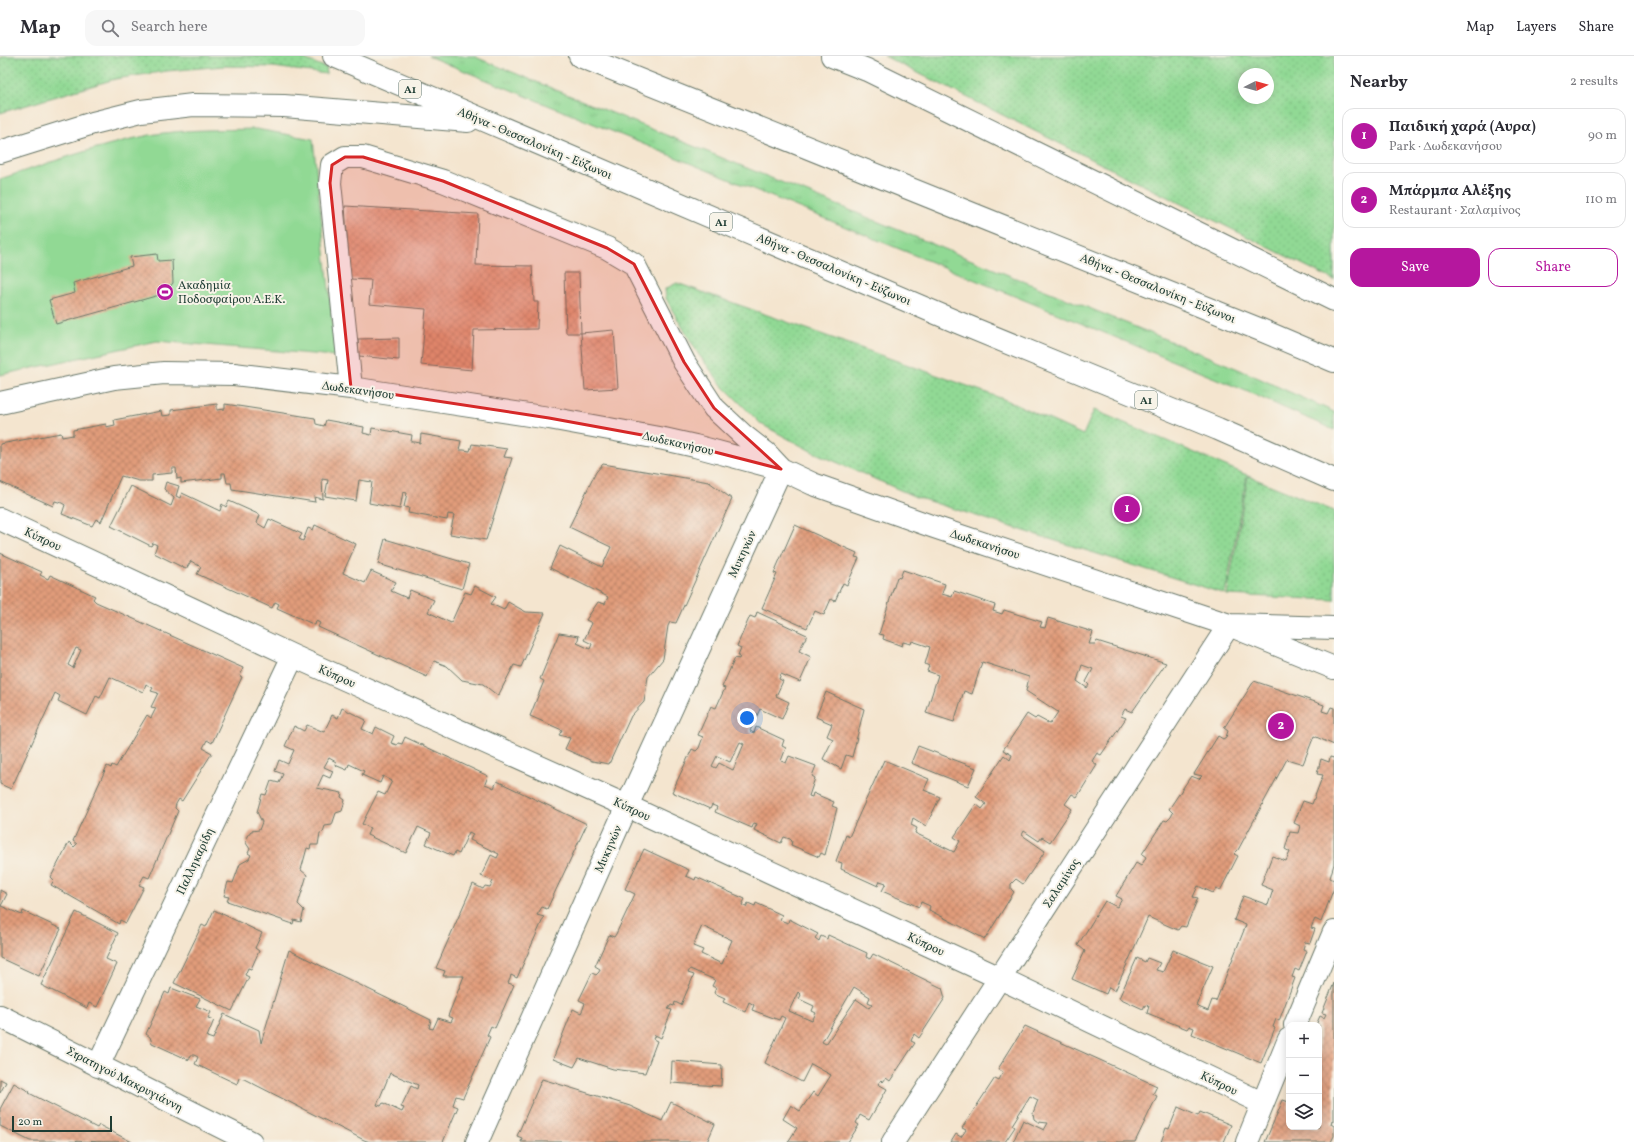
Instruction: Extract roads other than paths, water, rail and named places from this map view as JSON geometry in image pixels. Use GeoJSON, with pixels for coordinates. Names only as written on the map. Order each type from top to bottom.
{"type":"FeatureCollection","features":[{"type":"Feature","properties":{"kind":"main road","name":"Αθήνα - Θεσσαλονίκη - Εύζωνοι"},"geometry":{"type":"LineString","coordinates":[[334,56],[949,319],[1218,429],[1334,480]]}},
{"type":"Feature","properties":{"kind":"main road","name":"Αθήνα - Θεσσαλονίκη - Εύζωνοι"},"geometry":{"type":"LineString","coordinates":[[580,56],[1247,324],[1334,361]]}},
{"type":"Feature","properties":{"kind":"main road"},"geometry":{"type":"LineString","coordinates":[[832,56],[867,70],[1334,300]]}},
{"type":"Feature","properties":{"kind":"main road"},"geometry":{"type":"LineString","coordinates":[[0,152],[93,123],[141,111],[193,105],[284,106],[486,122]]}},
{"type":"Feature","properties":{"kind":"main road"},"geometry":{"type":"LineString","coordinates":[[351,388],[330,183],[332,164],[345,157],[363,157],[443,181],[607,248],[634,264],[684,362],[714,408],[744,436],[766,453],[781,469]]}},
{"type":"Feature","properties":{"kind":"main road","name":"Δωδεκανήσου"},"geometry":{"type":"LineString","coordinates":[[0,403],[114,378],[164,373],[234,374],[351,388],[549,418],[664,439],[781,469],[813,484],[934,527],[1229,624],[1334,628]]}},
{"type":"Feature","properties":{"kind":"main road","name":"Μυκηνών"},"geometry":{"type":"LineString","coordinates":[[477,1142],[627,806],[781,469]]}},
{"type":"Feature","properties":{"kind":"main road","name":"Κύπρου"},"geometry":{"type":"LineString","coordinates":[[0,519],[293,656],[627,806],[1000,978],[1262,1103]]}},
{"type":"Feature","properties":{"kind":"main road"},"geometry":{"type":"LineString","coordinates":[[1229,624],[1334,668]]}},
{"type":"Feature","properties":{"kind":"main road","name":"Σαλαμίνος"},"geometry":{"type":"LineString","coordinates":[[893,1142],[1229,624]]}},
{"type":"Feature","properties":{"kind":"main road","name":"Παλληκαρίδη"},"geometry":{"type":"LineString","coordinates":[[98,1066],[293,656]]}},
{"type":"Feature","properties":{"kind":"main road"},"geometry":{"type":"LineString","coordinates":[[1296,1022],[1334,932]]}},
{"type":"Feature","properties":{"kind":"main road","name":"Στρατηγού Μακρυγιάννη"},"geometry":{"type":"LineString","coordinates":[[0,1016],[251,1142]]}},
{"type":"Feature","properties":{"kind":"main road"},"geometry":{"type":"LineString","coordinates":[[1246,1142],[1286,1046]]}},
{"type":"Feature","properties":{"kind":"place","name":"Ακαδημία Ποδοσφαίρου Α.Ε.Κ."},"geometry":{"type":"Point","coordinates":[165,292]}},
{"type":"Feature","properties":{"kind":"place","name":"Παιδική χαρά (Αυρα)"},"geometry":{"type":"Point","coordinates":[1127,509]}},
{"type":"Feature","properties":{"kind":"place","name":"Μπάρμπα Αλέξης"},"geometry":{"type":"Point","coordinates":[1281,726]}}]}
